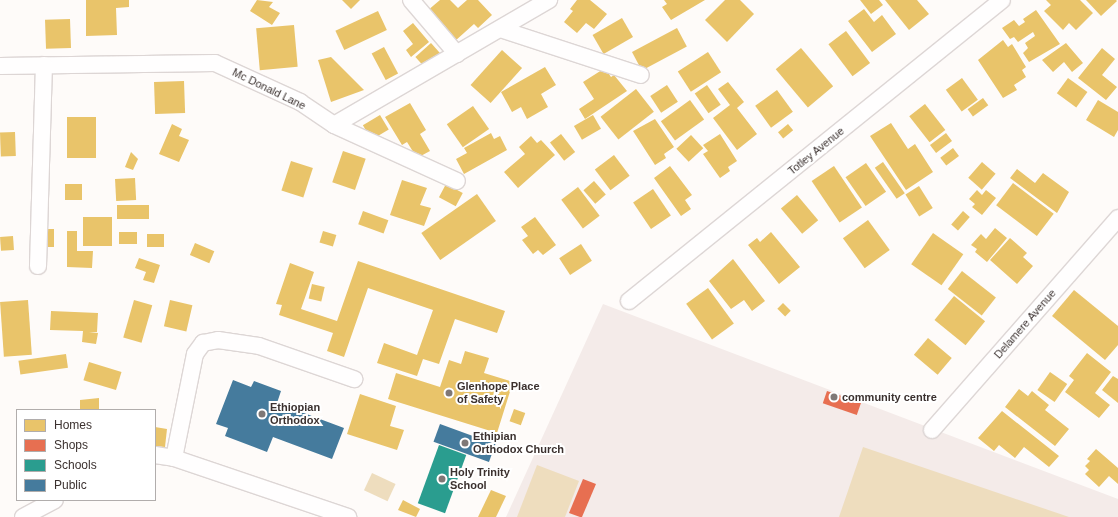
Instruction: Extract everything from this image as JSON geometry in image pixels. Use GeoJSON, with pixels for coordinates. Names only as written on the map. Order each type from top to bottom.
{"type":"FeatureCollection","features":[{"type":"Feature","properties":{"kind":"street"},"geometry":{"type":"LineString","coordinates":[[411,0],[457,54]]}},
{"type":"Feature","properties":{"kind":"street"},"geometry":{"type":"LineString","coordinates":[[334,125],[500,30],[549,0]]}},
{"type":"Feature","properties":{"kind":"street","name":"Totley Avenue"},"geometry":{"type":"LineString","coordinates":[[629,302],[1002,0]]}},
{"type":"Feature","properties":{"kind":"street"},"geometry":{"type":"LineString","coordinates":[[500,30],[641,75]]}},
{"type":"Feature","properties":{"kind":"street","name":"Mc Donald Lane"},"geometry":{"type":"LineString","coordinates":[[0,66],[215,63],[300,102],[334,125],[457,181]]}},
{"type":"Feature","properties":{"kind":"street"},"geometry":{"type":"LineString","coordinates":[[38,266],[44,65]]}},
{"type":"Feature","properties":{"kind":"street","name":"Delamere Avenue"},"geometry":{"type":"LineString","coordinates":[[932,430],[1118,218]]}},
{"type":"Feature","properties":{"kind":"street"},"geometry":{"type":"LineString","coordinates":[[174,458],[195,354],[203,343],[218,340],[259,346],[354,379]]}},
{"type":"Feature","properties":{"kind":"street"},"geometry":{"type":"LineString","coordinates":[[156,455],[174,458],[348,517]]}},
{"type":"Feature","properties":{"kind":"street"},"geometry":{"type":"LineString","coordinates":[[23,517],[53,501]]}},
{"type":"Feature","properties":{"kind":"shaded area","name":"community centre"},"geometry":{"type":"Polygon","coordinates":[[[603,304],[1118,499],[1118,517],[506,517],[603,304]]]}},
{"type":"Feature","properties":{"kind":"shaded area"},"geometry":{"type":"Polygon","coordinates":[[[863,447],[1069,517],[839,517],[863,447]]]}},
{"type":"Feature","properties":{"kind":"shaded area"},"geometry":{"type":"Polygon","coordinates":[[[537,465],[579,481],[565,517],[517,517],[537,465]]]}},
{"type":"Feature","properties":{"kind":"shaded area"},"geometry":{"type":"Polygon","coordinates":[[[372,473],[396,484],[388,501],[364,490],[372,473]]]}},
{"type":"Feature","properties":{"kind":"building: Homes"},"geometry":{"type":"Polygon","coordinates":[[[86,0],[129,0],[129,7],[116,8],[117,35],[86,36],[86,0]]]}},
{"type":"Feature","properties":{"kind":"building: Homes"},"geometry":{"type":"Polygon","coordinates":[[[257,0],[273,2],[269,7],[280,13],[272,25],[250,11],[257,0]]]}},
{"type":"Feature","properties":{"kind":"building: Homes"},"geometry":{"type":"Polygon","coordinates":[[[342,0],[360,0],[351,9],[342,0]]]}},
{"type":"Feature","properties":{"kind":"building: Homes"},"geometry":{"type":"Polygon","coordinates":[[[440,0],[450,0],[458,8],[467,0],[478,0],[492,15],[478,28],[474,24],[455,41],[427,11],[440,0]]]}},
{"type":"Feature","properties":{"kind":"building: Homes"},"geometry":{"type":"Polygon","coordinates":[[[577,0],[590,0],[607,14],[594,29],[586,23],[577,33],[564,22],[573,11],[570,9],[577,0]]]}},
{"type":"Feature","properties":{"kind":"building: Homes"},"geometry":{"type":"Polygon","coordinates":[[[664,0],[705,0],[671,20],[662,7],[667,4],[664,0]]]}},
{"type":"Feature","properties":{"kind":"building: Homes"},"geometry":{"type":"Polygon","coordinates":[[[725,0],[740,0],[754,14],[727,42],[705,20],[725,0]]]}},
{"type":"Feature","properties":{"kind":"building: Homes"},"geometry":{"type":"Polygon","coordinates":[[[860,0],[879,0],[883,5],[871,14],[860,0]]]}},
{"type":"Feature","properties":{"kind":"building: Homes"},"geometry":{"type":"Polygon","coordinates":[[[885,0],[917,0],[929,14],[909,30],[885,0]]]}},
{"type":"Feature","properties":{"kind":"building: Homes"},"geometry":{"type":"Polygon","coordinates":[[[1046,0],[1080,0],[1093,13],[1076,30],[1069,23],[1063,30],[1044,11],[1051,5],[1046,0]]]}},
{"type":"Feature","properties":{"kind":"building: Homes"},"geometry":{"type":"Polygon","coordinates":[[[1086,0],[1116,0],[1117,1],[1101,16],[1086,0]]]}},
{"type":"Feature","properties":{"kind":"building: Homes"},"geometry":{"type":"Polygon","coordinates":[[[864,9],[874,22],[882,15],[896,34],[872,52],[848,21],[864,9]]]}},
{"type":"Feature","properties":{"kind":"building: Homes"},"geometry":{"type":"Polygon","coordinates":[[[1036,10],[1060,44],[1029,62],[1023,53],[1028,48],[1025,43],[1035,36],[1033,32],[1018,42],[1014,37],[1010,39],[1002,28],[1014,20],[1019,26],[1025,22],[1023,19],[1036,10]]]}},
{"type":"Feature","properties":{"kind":"building: Homes"},"geometry":{"type":"Polygon","coordinates":[[[378,11],[387,30],[344,50],[335,31],[378,11]]]}},
{"type":"Feature","properties":{"kind":"building: Homes"},"geometry":{"type":"Polygon","coordinates":[[[622,18],[633,37],[604,54],[593,35],[622,18]]]}},
{"type":"Feature","properties":{"kind":"building: Homes"},"geometry":{"type":"Polygon","coordinates":[[[70,19],[71,48],[46,49],[45,20],[70,19]]]}},
{"type":"Feature","properties":{"kind":"building: Homes"},"geometry":{"type":"Polygon","coordinates":[[[413,23],[429,42],[411,57],[406,50],[413,44],[403,31],[413,23]]]}},
{"type":"Feature","properties":{"kind":"building: Homes"},"geometry":{"type":"Polygon","coordinates":[[[294,25],[298,67],[260,70],[256,28],[294,25]]]}},
{"type":"Feature","properties":{"kind":"building: Homes"},"geometry":{"type":"Polygon","coordinates":[[[677,28],[687,47],[642,70],[632,52],[677,28]]]}},
{"type":"Feature","properties":{"kind":"building: Homes"},"geometry":{"type":"Polygon","coordinates":[[[846,31],[870,63],[853,76],[828,44],[846,31]]]}},
{"type":"Feature","properties":{"kind":"building: Homes"},"geometry":{"type":"Polygon","coordinates":[[[1003,40],[1008,47],[1012,44],[1026,67],[1022,70],[1026,77],[1014,85],[1017,90],[1003,98],[978,60],[1003,40]]]}},
{"type":"Feature","properties":{"kind":"building: Homes"},"geometry":{"type":"Polygon","coordinates":[[[431,43],[441,54],[425,68],[415,57],[431,43]]]}},
{"type":"Feature","properties":{"kind":"building: Homes"},"geometry":{"type":"Polygon","coordinates":[[[1066,43],[1083,63],[1072,72],[1064,62],[1053,72],[1042,60],[1066,43]]]}},
{"type":"Feature","properties":{"kind":"building: Homes"},"geometry":{"type":"Polygon","coordinates":[[[384,47],[398,73],[386,80],[372,54],[384,47]]]}},
{"type":"Feature","properties":{"kind":"building: Homes"},"geometry":{"type":"Polygon","coordinates":[[[801,48],[833,86],[808,108],[776,69],[801,48]]]}},
{"type":"Feature","properties":{"kind":"building: Homes"},"geometry":{"type":"Polygon","coordinates":[[[1102,48],[1115,59],[1102,75],[1117,87],[1106,100],[1078,78],[1102,48]]]}},
{"type":"Feature","properties":{"kind":"building: Homes"},"geometry":{"type":"Polygon","coordinates":[[[502,50],[522,68],[491,103],[471,85],[502,50]]]}},
{"type":"Feature","properties":{"kind":"building: Homes"},"geometry":{"type":"Polygon","coordinates":[[[708,52],[721,72],[691,92],[678,72],[708,52]]]}},
{"type":"Feature","properties":{"kind":"building: Homes"},"geometry":{"type":"Polygon","coordinates":[[[331,57],[364,90],[331,102],[318,60],[331,57]]]}},
{"type":"Feature","properties":{"kind":"building: Homes"},"geometry":{"type":"Polygon","coordinates":[[[545,67],[556,85],[541,94],[548,107],[527,119],[521,107],[512,112],[501,92],[545,67]]]}},
{"type":"Feature","properties":{"kind":"building: Homes"},"geometry":{"type":"Polygon","coordinates":[[[605,68],[611,77],[614,75],[627,91],[585,119],[579,109],[594,99],[583,82],[605,68]]]}},
{"type":"Feature","properties":{"kind":"building: Homes"},"geometry":{"type":"Polygon","coordinates":[[[962,78],[978,100],[962,112],[946,90],[962,78]]]}},
{"type":"Feature","properties":{"kind":"building: Homes"},"geometry":{"type":"Polygon","coordinates":[[[1068,78],[1087,92],[1076,107],[1057,93],[1068,78]]]}},
{"type":"Feature","properties":{"kind":"building: Homes"},"geometry":{"type":"Polygon","coordinates":[[[184,81],[185,113],[155,114],[154,82],[184,81]]]}},
{"type":"Feature","properties":{"kind":"building: Homes"},"geometry":{"type":"Polygon","coordinates":[[[728,82],[744,102],[737,108],[757,134],[737,150],[713,118],[730,105],[718,89],[728,82]]]}},
{"type":"Feature","properties":{"kind":"building: Homes"},"geometry":{"type":"Polygon","coordinates":[[[667,85],[678,102],[661,113],[650,96],[667,85]]]}},
{"type":"Feature","properties":{"kind":"building: Homes"},"geometry":{"type":"Polygon","coordinates":[[[707,85],[721,105],[708,113],[695,94],[707,85]]]}},
{"type":"Feature","properties":{"kind":"building: Homes"},"geometry":{"type":"Polygon","coordinates":[[[636,89],[654,112],[618,140],[601,117],[636,89]]]}},
{"type":"Feature","properties":{"kind":"building: Homes"},"geometry":{"type":"Polygon","coordinates":[[[777,90],[793,112],[771,128],[755,106],[777,90]]]}},
{"type":"Feature","properties":{"kind":"building: Homes"},"geometry":{"type":"Polygon","coordinates":[[[983,98],[988,105],[973,116],[968,109],[983,98]]]}},
{"type":"Feature","properties":{"kind":"building: Homes"},"geometry":{"type":"Polygon","coordinates":[[[690,100],[704,119],[675,141],[661,121],[690,100]]]}},
{"type":"Feature","properties":{"kind":"building: Homes"},"geometry":{"type":"Polygon","coordinates":[[[1098,100],[1118,112],[1118,130],[1114,137],[1086,120],[1098,100]]]}},
{"type":"Feature","properties":{"kind":"building: Homes"},"geometry":{"type":"Polygon","coordinates":[[[410,103],[426,130],[420,134],[430,151],[417,158],[407,142],[402,145],[385,117],[410,103]]]}},
{"type":"Feature","properties":{"kind":"building: Homes"},"geometry":{"type":"Polygon","coordinates":[[[925,104],[945,130],[930,142],[909,116],[925,104]]]}},
{"type":"Feature","properties":{"kind":"building: Homes"},"geometry":{"type":"Polygon","coordinates":[[[473,106],[489,129],[463,147],[447,124],[473,106]]]}},
{"type":"Feature","properties":{"kind":"building: Homes"},"geometry":{"type":"Polygon","coordinates":[[[380,115],[389,130],[372,140],[363,125],[380,115]]]}},
{"type":"Feature","properties":{"kind":"building: Homes"},"geometry":{"type":"Polygon","coordinates":[[[593,115],[601,129],[582,140],[574,126],[593,115]]]}},
{"type":"Feature","properties":{"kind":"building: Homes"},"geometry":{"type":"Polygon","coordinates":[[[67,117],[96,117],[96,158],[67,158],[67,117]]]}},
{"type":"Feature","properties":{"kind":"building: Homes"},"geometry":{"type":"Polygon","coordinates":[[[655,119],[674,147],[664,154],[666,158],[655,165],[633,131],[655,119]]]}},
{"type":"Feature","properties":{"kind":"building: Homes"},"geometry":{"type":"Polygon","coordinates":[[[891,123],[908,149],[915,144],[933,172],[906,190],[870,136],[891,123]]]}},
{"type":"Feature","properties":{"kind":"building: Homes"},"geometry":{"type":"Polygon","coordinates":[[[172,124],[182,129],[179,136],[189,140],[179,162],[159,154],[172,124]]]}},
{"type":"Feature","properties":{"kind":"building: Homes"},"geometry":{"type":"Polygon","coordinates":[[[788,124],[793,130],[783,138],[778,132],[788,124]]]}},
{"type":"Feature","properties":{"kind":"building: Homes"},"geometry":{"type":"Polygon","coordinates":[[[15,132],[16,156],[1,157],[0,133],[15,132]]]}},
{"type":"Feature","properties":{"kind":"building: Homes"},"geometry":{"type":"Polygon","coordinates":[[[491,133],[494,139],[500,136],[507,150],[464,174],[456,159],[467,153],[464,148],[491,133]]]}},
{"type":"Feature","properties":{"kind":"building: Homes"},"geometry":{"type":"Polygon","coordinates":[[[946,133],[952,141],[936,153],[930,145],[946,133]]]}},
{"type":"Feature","properties":{"kind":"building: Homes"},"geometry":{"type":"Polygon","coordinates":[[[561,134],[575,152],[564,161],[550,143],[561,134]]]}},
{"type":"Feature","properties":{"kind":"building: Homes"},"geometry":{"type":"Polygon","coordinates":[[[720,134],[737,161],[728,167],[730,171],[720,178],[703,154],[708,151],[703,145],[720,134]]]}},
{"type":"Feature","properties":{"kind":"building: Homes"},"geometry":{"type":"Polygon","coordinates":[[[691,135],[703,148],[689,162],[676,149],[691,135]]]}},
{"type":"Feature","properties":{"kind":"building: Homes"},"geometry":{"type":"Polygon","coordinates":[[[531,136],[537,143],[541,140],[555,155],[518,188],[504,172],[525,154],[519,147],[531,136]]]}},
{"type":"Feature","properties":{"kind":"building: Homes"},"geometry":{"type":"Polygon","coordinates":[[[953,148],[959,156],[946,166],[940,158],[953,148]]]}},
{"type":"Feature","properties":{"kind":"building: Homes"},"geometry":{"type":"Polygon","coordinates":[[[343,151],[366,159],[355,190],[332,182],[343,151]]]}},
{"type":"Feature","properties":{"kind":"building: Homes"},"geometry":{"type":"Polygon","coordinates":[[[131,152],[138,159],[133,170],[125,167],[131,152]]]}},
{"type":"Feature","properties":{"kind":"building: Homes"},"geometry":{"type":"Polygon","coordinates":[[[614,155],[630,176],[610,190],[595,169],[614,155]]]}},
{"type":"Feature","properties":{"kind":"building: Homes"},"geometry":{"type":"Polygon","coordinates":[[[291,161],[313,168],[303,198],[281,190],[291,161]]]}},
{"type":"Feature","properties":{"kind":"building: Homes"},"geometry":{"type":"Polygon","coordinates":[[[883,162],[905,193],[897,199],[875,168],[883,162]]]}},
{"type":"Feature","properties":{"kind":"building: Homes"},"geometry":{"type":"Polygon","coordinates":[[[982,162],[996,174],[982,190],[968,178],[982,162]]]}},
{"type":"Feature","properties":{"kind":"building: Homes"},"geometry":{"type":"Polygon","coordinates":[[[866,163],[886,192],[866,206],[846,177],[866,163]]]}},
{"type":"Feature","properties":{"kind":"building: Homes"},"geometry":{"type":"Polygon","coordinates":[[[670,166],[692,195],[685,200],[691,209],[681,216],[654,178],[670,166]]]}},
{"type":"Feature","properties":{"kind":"building: Homes"},"geometry":{"type":"Polygon","coordinates":[[[834,166],[862,207],[840,223],[812,181],[834,166]]]}},
{"type":"Feature","properties":{"kind":"building: Homes"},"geometry":{"type":"Polygon","coordinates":[[[1017,169],[1035,183],[1043,173],[1069,192],[1057,213],[1010,178],[1017,169]]]}},
{"type":"Feature","properties":{"kind":"building: Homes"},"geometry":{"type":"Polygon","coordinates":[[[135,178],[136,200],[116,201],[115,179],[135,178]]]}},
{"type":"Feature","properties":{"kind":"building: Homes"},"geometry":{"type":"Polygon","coordinates":[[[402,180],[427,188],[420,205],[431,208],[424,226],[390,215],[402,180]]]}},
{"type":"Feature","properties":{"kind":"building: Homes"},"geometry":{"type":"Polygon","coordinates":[[[594,181],[606,195],[595,204],[583,190],[594,181]]]}},
{"type":"Feature","properties":{"kind":"building: Homes"},"geometry":{"type":"Polygon","coordinates":[[[1013,183],[1054,214],[1037,236],[996,205],[1013,183]]]}},
{"type":"Feature","properties":{"kind":"building: Homes"},"geometry":{"type":"Polygon","coordinates":[[[65,184],[82,184],[82,200],[65,200],[65,184]]]}},
{"type":"Feature","properties":{"kind":"building: Homes"},"geometry":{"type":"Polygon","coordinates":[[[446,184],[463,193],[456,206],[439,197],[446,184]]]}},
{"type":"Feature","properties":{"kind":"building: Homes"},"geometry":{"type":"Polygon","coordinates":[[[919,186],[933,208],[919,217],[905,194],[919,186]]]}},
{"type":"Feature","properties":{"kind":"building: Homes"},"geometry":{"type":"Polygon","coordinates":[[[578,187],[600,216],[583,228],[561,200],[578,187]]]}},
{"type":"Feature","properties":{"kind":"building: Homes"},"geometry":{"type":"Polygon","coordinates":[[[653,189],[671,216],[651,229],[633,202],[653,189]]]}},
{"type":"Feature","properties":{"kind":"building: Homes"},"geometry":{"type":"Polygon","coordinates":[[[977,190],[982,195],[986,190],[996,198],[982,215],[972,207],[975,204],[969,199],[977,190]]]}},
{"type":"Feature","properties":{"kind":"building: Homes"},"geometry":{"type":"Polygon","coordinates":[[[477,194],[496,221],[440,260],[421,233],[477,194]]]}},
{"type":"Feature","properties":{"kind":"building: Homes"},"geometry":{"type":"Polygon","coordinates":[[[797,195],[818,220],[802,234],[781,208],[797,195]]]}},
{"type":"Feature","properties":{"kind":"building: Homes"},"geometry":{"type":"Polygon","coordinates":[[[117,205],[149,205],[149,219],[117,219],[117,205]]]}},
{"type":"Feature","properties":{"kind":"building: Homes"},"geometry":{"type":"Polygon","coordinates":[[[363,211],[388,220],[384,233],[358,224],[363,211]]]}},
{"type":"Feature","properties":{"kind":"building: Homes"},"geometry":{"type":"Polygon","coordinates":[[[963,211],[970,217],[958,230],[951,225],[963,211]]]}},
{"type":"Feature","properties":{"kind":"building: Homes"},"geometry":{"type":"Polygon","coordinates":[[[83,217],[112,217],[112,246],[83,246],[83,217]]]}},
{"type":"Feature","properties":{"kind":"building: Homes"},"geometry":{"type":"Polygon","coordinates":[[[535,217],[556,245],[543,255],[538,250],[533,254],[522,240],[528,236],[521,227],[535,217]]]}},
{"type":"Feature","properties":{"kind":"building: Homes"},"geometry":{"type":"Polygon","coordinates":[[[868,220],[890,250],[865,268],[843,238],[868,220]]]}},
{"type":"Feature","properties":{"kind":"building: Homes"},"geometry":{"type":"Polygon","coordinates":[[[995,228],[1007,238],[987,262],[975,252],[977,249],[971,245],[981,234],[986,239],[995,228]]]}},
{"type":"Feature","properties":{"kind":"building: Homes"},"geometry":{"type":"Polygon","coordinates":[[[46,229],[54,229],[54,247],[46,247],[46,229]]]}},
{"type":"Feature","properties":{"kind":"building: Homes"},"geometry":{"type":"Polygon","coordinates":[[[67,231],[77,231],[77,251],[93,251],[92,268],[67,267],[67,231]]]}},
{"type":"Feature","properties":{"kind":"building: Homes"},"geometry":{"type":"Polygon","coordinates":[[[323,231],[336,235],[333,247],[319,242],[323,231]]]}},
{"type":"Feature","properties":{"kind":"building: Homes"},"geometry":{"type":"Polygon","coordinates":[[[119,232],[137,232],[137,244],[119,244],[119,232]]]}},
{"type":"Feature","properties":{"kind":"building: Homes"},"geometry":{"type":"Polygon","coordinates":[[[771,232],[800,267],[779,284],[748,245],[757,238],[760,242],[771,232]]]}},
{"type":"Feature","properties":{"kind":"building: Homes"},"geometry":{"type":"Polygon","coordinates":[[[933,233],[963,254],[942,285],[911,264],[933,233]]]}},
{"type":"Feature","properties":{"kind":"building: Homes"},"geometry":{"type":"Polygon","coordinates":[[[147,234],[164,234],[164,247],[147,247],[147,234]]]}},
{"type":"Feature","properties":{"kind":"building: Homes"},"geometry":{"type":"Polygon","coordinates":[[[13,236],[14,250],[1,251],[0,237],[13,236]]]}},
{"type":"Feature","properties":{"kind":"building: Homes"},"geometry":{"type":"Polygon","coordinates":[[[1010,238],[1027,253],[1023,257],[1033,266],[1017,284],[990,260],[1010,238]]]}},
{"type":"Feature","properties":{"kind":"building: Homes"},"geometry":{"type":"Polygon","coordinates":[[[195,243],[214,251],[209,263],[190,255],[195,243]]]}},
{"type":"Feature","properties":{"kind":"building: Homes"},"geometry":{"type":"Polygon","coordinates":[[[581,244],[592,261],[570,275],[559,258],[581,244]]]}},
{"type":"Feature","properties":{"kind":"building: Homes"},"geometry":{"type":"Polygon","coordinates":[[[139,258],[160,265],[154,283],[143,280],[146,272],[135,268],[139,258]]]}},
{"type":"Feature","properties":{"kind":"building: Homes"},"geometry":{"type":"Polygon","coordinates":[[[733,259],[765,301],[752,311],[744,300],[731,309],[709,281],[733,259]]]}},
{"type":"Feature","properties":{"kind":"building: Homes"},"geometry":{"type":"Polygon","coordinates":[[[358,261],[505,311],[497,333],[455,319],[439,364],[423,359],[417,376],[377,363],[384,343],[417,355],[433,310],[368,288],[344,357],[327,351],[333,333],[279,315],[282,305],[276,304],[290,263],[314,272],[301,309],[337,321],[358,261]]]}},
{"type":"Feature","properties":{"kind":"building: Homes"},"geometry":{"type":"Polygon","coordinates":[[[962,271],[996,297],[982,316],[948,289],[962,271]]]}},
{"type":"Feature","properties":{"kind":"building: Homes"},"geometry":{"type":"Polygon","coordinates":[[[312,284],[325,287],[321,302],[309,299],[312,284]]]}},
{"type":"Feature","properties":{"kind":"building: Homes"},"geometry":{"type":"Polygon","coordinates":[[[708,288],[734,324],[712,339],[686,304],[708,288]]]}},
{"type":"Feature","properties":{"kind":"building: Homes"},"geometry":{"type":"Polygon","coordinates":[[[1074,290],[1118,326],[1118,345],[1105,360],[1052,316],[1074,290]]]}},
{"type":"Feature","properties":{"kind":"building: Homes"},"geometry":{"type":"Polygon","coordinates":[[[954,296],[985,321],[966,345],[934,320],[954,296]]]}},
{"type":"Feature","properties":{"kind":"building: Homes"},"geometry":{"type":"Polygon","coordinates":[[[28,300],[32,355],[4,357],[0,302],[28,300]]]}},
{"type":"Feature","properties":{"kind":"building: Homes"},"geometry":{"type":"Polygon","coordinates":[[[134,300],[152,305],[142,343],[123,337],[134,300]]]}},
{"type":"Feature","properties":{"kind":"building: Homes"},"geometry":{"type":"Polygon","coordinates":[[[170,300],[192,305],[186,331],[164,326],[170,300]]]}},
{"type":"Feature","properties":{"kind":"building: Homes"},"geometry":{"type":"Polygon","coordinates":[[[783,303],[791,311],[785,316],[777,309],[783,303]]]}},
{"type":"Feature","properties":{"kind":"building: Homes"},"geometry":{"type":"Polygon","coordinates":[[[51,311],[98,313],[97,332],[89,332],[98,333],[96,344],[82,342],[83,331],[50,330],[51,311]]]}},
{"type":"Feature","properties":{"kind":"building: Homes"},"geometry":{"type":"Polygon","coordinates":[[[928,338],[952,358],[938,375],[914,355],[928,338]]]}},
{"type":"Feature","properties":{"kind":"building: Homes","name":"Glenhope Place of Safety"},"geometry":{"type":"Polygon","coordinates":[[[465,351],[489,358],[484,373],[513,382],[497,433],[388,399],[396,373],[440,387],[449,360],[461,364],[465,351]]]}},
{"type":"Feature","properties":{"kind":"building: Homes"},"geometry":{"type":"Polygon","coordinates":[[[1087,353],[1111,372],[1095,393],[1110,405],[1099,418],[1065,392],[1074,380],[1069,376],[1087,353]]]}},
{"type":"Feature","properties":{"kind":"building: Homes"},"geometry":{"type":"Polygon","coordinates":[[[66,354],[68,368],[20,375],[18,361],[66,354]]]}},
{"type":"Feature","properties":{"kind":"building: Homes"},"geometry":{"type":"Polygon","coordinates":[[[89,362],[122,372],[116,390],[83,380],[89,362]]]}},
{"type":"Feature","properties":{"kind":"building: Homes"},"geometry":{"type":"Polygon","coordinates":[[[1050,372],[1067,384],[1055,402],[1037,390],[1050,372]]]}},
{"type":"Feature","properties":{"kind":"building: Homes"},"geometry":{"type":"Polygon","coordinates":[[[1113,376],[1118,379],[1118,403],[1102,390],[1113,376]]]}},
{"type":"Feature","properties":{"kind":"building: Homes"},"geometry":{"type":"Polygon","coordinates":[[[1019,389],[1028,396],[1032,391],[1049,405],[1045,410],[1069,429],[1055,446],[1005,407],[1019,389]]]}},
{"type":"Feature","properties":{"kind":"building: Homes"},"geometry":{"type":"Polygon","coordinates":[[[360,394],[396,406],[390,426],[404,430],[397,450],[347,434],[360,394]]]}},
{"type":"Feature","properties":{"kind":"building: Homes"},"geometry":{"type":"Polygon","coordinates":[[[99,398],[99,409],[80,409],[80,400],[99,398]]]}},
{"type":"Feature","properties":{"kind":"building: Homes"},"geometry":{"type":"Polygon","coordinates":[[[514,409],[525,413],[521,425],[510,421],[514,409]]]}},
{"type":"Feature","properties":{"kind":"building: Homes"},"geometry":{"type":"Polygon","coordinates":[[[1002,411],[1059,456],[1049,467],[1024,447],[1015,458],[999,445],[994,451],[978,438],[1002,411]]]}},
{"type":"Feature","properties":{"kind":"building: Homes"},"geometry":{"type":"Polygon","coordinates":[[[156,427],[167,429],[165,447],[156,446],[156,427]]]}},
{"type":"Feature","properties":{"kind":"building: Homes"},"geometry":{"type":"Polygon","coordinates":[[[1096,449],[1118,468],[1118,484],[1109,476],[1099,487],[1085,474],[1089,470],[1085,466],[1090,461],[1087,459],[1096,449]]]}},
{"type":"Feature","properties":{"kind":"building: Homes"},"geometry":{"type":"Polygon","coordinates":[[[491,490],[506,496],[496,517],[478,517],[491,490]]]}},
{"type":"Feature","properties":{"kind":"building: Homes"},"geometry":{"type":"Polygon","coordinates":[[[403,500],[420,509],[416,517],[398,510],[403,500]]]}},
{"type":"Feature","properties":{"kind":"building: Shops","name":"community centre"},"geometry":{"type":"Polygon","coordinates":[[[827,391],[861,403],[857,415],[823,403],[827,391]]]}},
{"type":"Feature","properties":{"kind":"building: Shops"},"geometry":{"type":"Polygon","coordinates":[[[583,479],[596,484],[582,517],[580,517],[569,513],[583,479]]]}},
{"type":"Feature","properties":{"kind":"building: Schools","name":"Holy Trinity School"},"geometry":{"type":"Polygon","coordinates":[[[439,445],[466,455],[445,513],[418,503],[439,445]]]}},
{"type":"Feature","properties":{"kind":"building: Public","name":"Ethiopian Orthodox"},"geometry":{"type":"Polygon","coordinates":[[[233,380],[251,387],[254,381],[281,391],[277,403],[344,428],[332,459],[273,437],[267,452],[225,436],[228,428],[216,424],[233,380]]]}},
{"type":"Feature","properties":{"kind":"building: Public","name":"Ethipian Orthodox Church"},"geometry":{"type":"Polygon","coordinates":[[[440,424],[495,444],[489,462],[434,442],[440,424]]]}},
{"type":"Feature","properties":{"kind":"place","name":"Glenhope Place of Safety"},"geometry":{"type":"Point","coordinates":[449,393]}},
{"type":"Feature","properties":{"kind":"place","name":"community centre"},"geometry":{"type":"Point","coordinates":[834,397]}},
{"type":"Feature","properties":{"kind":"place","name":"Ethiopian Orthodox"},"geometry":{"type":"Point","coordinates":[262,414]}},
{"type":"Feature","properties":{"kind":"place","name":"Ethipian Orthodox Church"},"geometry":{"type":"Point","coordinates":[465,443]}},
{"type":"Feature","properties":{"kind":"place","name":"Holy Trinity School"},"geometry":{"type":"Point","coordinates":[442,479]}}]}
